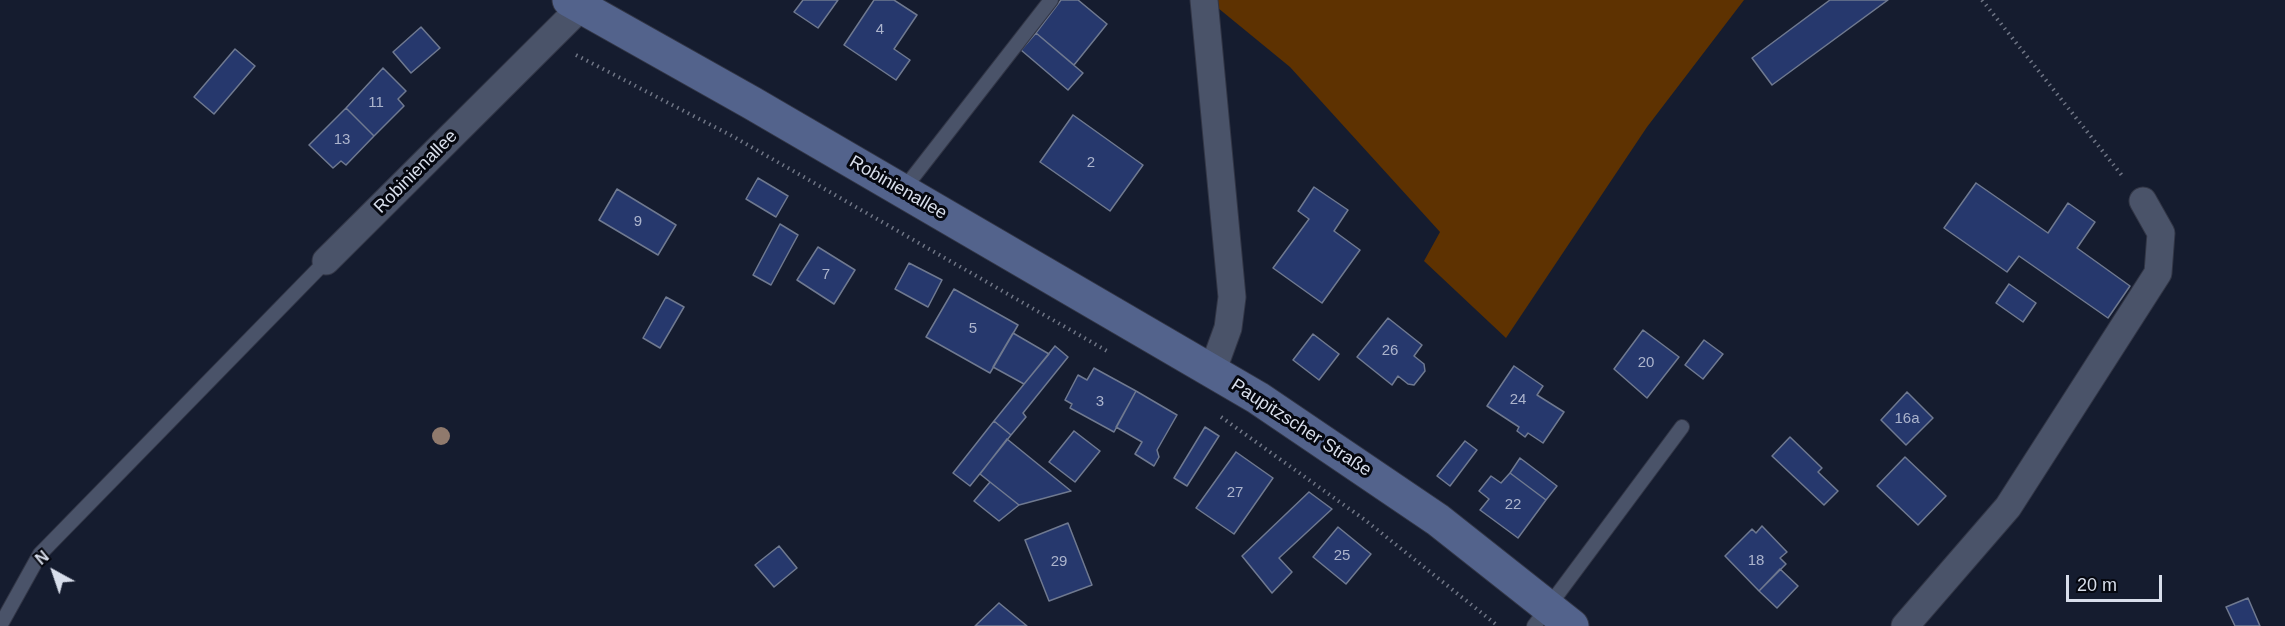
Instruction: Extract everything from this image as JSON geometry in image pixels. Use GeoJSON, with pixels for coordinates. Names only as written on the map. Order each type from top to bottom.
{"type":"FeatureCollection","features":[{"type":"Feature","properties":{"kind":"street","name":"Paupitzscher Straße"},"geometry":{"type":"LineString","coordinates":[[1204,0],[1232,297],[1228,328],[1212,372],[1350,458],[1438,520],[1552,619]]}},
{"type":"Feature","properties":{"kind":"street","name":"Robinienallee"},"geometry":{"type":"LineString","coordinates":[[326,261],[548,40],[575,3],[1212,372]]}},
{"type":"Feature","properties":{"kind":"street"},"geometry":{"type":"LineString","coordinates":[[1905,626],[2008,507],[2158,273],[2161,233],[2143,201]]}},
{"type":"Feature","properties":{"kind":"lane"},"geometry":{"type":"LineString","coordinates":[[903,191],[1051,0]]}},
{"type":"Feature","properties":{"kind":"lane"},"geometry":{"type":"LineString","coordinates":[[0,626],[40,554],[326,261]]}},
{"type":"Feature","properties":{"kind":"lane"},"geometry":{"type":"LineString","coordinates":[[1552,619],[1682,427]]}},
{"type":"Feature","properties":{"kind":"path"},"geometry":{"type":"LineString","coordinates":[[1982,0],[2143,201]]}},
{"type":"Feature","properties":{"kind":"path"},"geometry":{"type":"LineString","coordinates":[[548,40],[734,137],[1113,355]]}},
{"type":"Feature","properties":{"kind":"path"},"geometry":{"type":"LineString","coordinates":[[1212,372],[1202,404],[1365,520],[1498,626]]}},
{"type":"Feature","properties":{"kind":"shaded area"},"geometry":{"type":"Polygon","coordinates":[[[1218,0],[1744,0],[1647,127],[1506,338],[1424,261],[1440,232],[1290,67],[1218,8],[1218,0]]]}},
{"type":"Feature","properties":{"kind":"building"},"geometry":{"type":"Polygon","coordinates":[[[803,0],[838,0],[818,28],[794,12],[803,0]]]}},
{"type":"Feature","properties":{"kind":"building"},"geometry":{"type":"Polygon","coordinates":[[[874,0],[894,0],[917,15],[894,49],[910,60],[896,80],[844,45],[874,0]]]}},
{"type":"Feature","properties":{"kind":"building"},"geometry":{"type":"Polygon","coordinates":[[[1061,0],[1078,0],[1107,24],[1074,65],[1036,33],[1061,0]]]}},
{"type":"Feature","properties":{"kind":"building"},"geometry":{"type":"Polygon","coordinates":[[[1830,0],[1888,0],[1772,85],[1752,58],[1830,0]]]}},
{"type":"Feature","properties":{"kind":"building"},"geometry":{"type":"Polygon","coordinates":[[[421,27],[440,48],[411,73],[393,52],[421,27]]]}},
{"type":"Feature","properties":{"kind":"building"},"geometry":{"type":"Polygon","coordinates":[[[1036,33],[1083,73],[1068,90],[1021,50],[1036,33]]]}},
{"type":"Feature","properties":{"kind":"building"},"geometry":{"type":"Polygon","coordinates":[[[235,49],[255,66],[214,114],[194,97],[235,49]]]}},
{"type":"Feature","properties":{"kind":"building"},"geometry":{"type":"Polygon","coordinates":[[[383,68],[406,91],[398,99],[404,106],[374,136],[346,108],[383,68]]]}},
{"type":"Feature","properties":{"kind":"building"},"geometry":{"type":"Polygon","coordinates":[[[346,108],[374,136],[346,165],[341,161],[333,168],[309,145],[346,108]]]}},
{"type":"Feature","properties":{"kind":"building"},"geometry":{"type":"Polygon","coordinates":[[[1073,115],[1143,165],[1110,211],[1040,162],[1073,115]]]}},
{"type":"Feature","properties":{"kind":"building"},"geometry":{"type":"Polygon","coordinates":[[[758,178],[788,196],[776,217],[746,199],[758,178]]]}},
{"type":"Feature","properties":{"kind":"building"},"geometry":{"type":"Polygon","coordinates":[[[1976,183],[2048,233],[2068,203],[2095,222],[2077,248],[2130,286],[2108,318],[2019,256],[2007,272],[1944,228],[1976,183]]]}},
{"type":"Feature","properties":{"kind":"building"},"geometry":{"type":"Polygon","coordinates":[[[1314,187],[1348,210],[1334,231],[1360,250],[1322,303],[1273,268],[1309,219],[1298,211],[1314,187]]]}},
{"type":"Feature","properties":{"kind":"building"},"geometry":{"type":"Polygon","coordinates":[[[617,189],[676,225],[658,255],[599,220],[617,189]]]}},
{"type":"Feature","properties":{"kind":"building"},"geometry":{"type":"Polygon","coordinates":[[[780,224],[798,235],[771,285],[753,275],[780,224]]]}},
{"type":"Feature","properties":{"kind":"building"},"geometry":{"type":"Polygon","coordinates":[[[818,247],[855,270],[834,304],[797,280],[818,247]]]}},
{"type":"Feature","properties":{"kind":"building"},"geometry":{"type":"Polygon","coordinates":[[[909,263],[942,280],[928,307],[895,289],[909,263]]]}},
{"type":"Feature","properties":{"kind":"building"},"geometry":{"type":"Polygon","coordinates":[[[2009,284],[2036,303],[2023,322],[1996,303],[2009,284]]]}},
{"type":"Feature","properties":{"kind":"building"},"geometry":{"type":"Polygon","coordinates":[[[954,289],[1018,325],[990,373],[926,337],[954,289]]]}},
{"type":"Feature","properties":{"kind":"building"},"geometry":{"type":"Polygon","coordinates":[[[666,297],[684,307],[660,348],[643,338],[666,297]]]}},
{"type":"Feature","properties":{"kind":"building"},"geometry":{"type":"Polygon","coordinates":[[[1388,318],[1422,345],[1414,356],[1424,364],[1425,371],[1414,385],[1408,384],[1398,376],[1392,385],[1357,357],[1388,318]]]}},
{"type":"Feature","properties":{"kind":"building"},"geometry":{"type":"Polygon","coordinates":[[[1643,330],[1679,357],[1647,398],[1614,369],[1643,330]]]}},
{"type":"Feature","properties":{"kind":"building"},"geometry":{"type":"Polygon","coordinates":[[[1013,333],[1049,354],[1024,384],[993,367],[1013,333]]]}},
{"type":"Feature","properties":{"kind":"building"},"geometry":{"type":"Polygon","coordinates":[[[1313,334],[1339,354],[1319,380],[1293,360],[1313,334]]]}},
{"type":"Feature","properties":{"kind":"building"},"geometry":{"type":"Polygon","coordinates":[[[1704,340],[1723,354],[1703,379],[1685,365],[1704,340]]]}},
{"type":"Feature","properties":{"kind":"building"},"geometry":{"type":"Polygon","coordinates":[[[1055,346],[1068,357],[1023,413],[1026,417],[1011,435],[994,421],[1055,346]]]}},
{"type":"Feature","properties":{"kind":"building"},"geometry":{"type":"Polygon","coordinates":[[[1514,366],[1543,386],[1537,395],[1564,412],[1543,443],[1528,433],[1525,437],[1517,431],[1519,427],[1487,406],[1514,366]]]}},
{"type":"Feature","properties":{"kind":"building"},"geometry":{"type":"Polygon","coordinates":[[[1094,368],[1136,391],[1114,432],[1070,408],[1072,404],[1065,400],[1078,375],[1087,380],[1094,368]]]}},
{"type":"Feature","properties":{"kind":"building"},"geometry":{"type":"Polygon","coordinates":[[[1136,391],[1177,415],[1157,450],[1159,457],[1154,466],[1135,454],[1142,442],[1116,427],[1136,391]]]}},
{"type":"Feature","properties":{"kind":"building"},"geometry":{"type":"Polygon","coordinates":[[[1907,392],[1933,418],[1906,445],[1881,420],[1907,392]]]}},
{"type":"Feature","properties":{"kind":"building"},"geometry":{"type":"Polygon","coordinates":[[[994,421],[1011,435],[970,486],[953,473],[994,421]]]}},
{"type":"Feature","properties":{"kind":"building"},"geometry":{"type":"Polygon","coordinates":[[[1205,427],[1219,436],[1187,486],[1174,478],[1205,427]]]}},
{"type":"Feature","properties":{"kind":"building"},"geometry":{"type":"Polygon","coordinates":[[[1074,431],[1100,451],[1075,482],[1049,462],[1074,431]]]}},
{"type":"Feature","properties":{"kind":"building"},"geometry":{"type":"Polygon","coordinates":[[[1790,437],[1822,468],[1818,472],[1838,491],[1824,505],[1772,456],[1790,437]]]}},
{"type":"Feature","properties":{"kind":"building"},"geometry":{"type":"Polygon","coordinates":[[[1007,439],[1071,491],[1019,505],[980,474],[1007,439]]]}},
{"type":"Feature","properties":{"kind":"building"},"geometry":{"type":"Polygon","coordinates":[[[1465,441],[1477,450],[1450,486],[1437,476],[1465,441]]]}},
{"type":"Feature","properties":{"kind":"building"},"geometry":{"type":"Polygon","coordinates":[[[1236,452],[1273,478],[1234,534],[1196,508],[1236,452]]]}},
{"type":"Feature","properties":{"kind":"building"},"geometry":{"type":"Polygon","coordinates":[[[1905,457],[1946,496],[1918,525],[1877,486],[1905,457]]]}},
{"type":"Feature","properties":{"kind":"building"},"geometry":{"type":"Polygon","coordinates":[[[1520,458],[1557,486],[1546,500],[1510,473],[1520,458]]]}},
{"type":"Feature","properties":{"kind":"building"},"geometry":{"type":"Polygon","coordinates":[[[1510,473],[1546,500],[1518,538],[1480,510],[1489,499],[1479,491],[1491,476],[1501,483],[1510,473]]]}},
{"type":"Feature","properties":{"kind":"building"},"geometry":{"type":"Polygon","coordinates":[[[990,482],[1019,505],[999,521],[974,501],[990,482]]]}},
{"type":"Feature","properties":{"kind":"building"},"geometry":{"type":"Polygon","coordinates":[[[1309,492],[1332,509],[1279,558],[1292,572],[1272,593],[1242,556],[1309,492]]]}},
{"type":"Feature","properties":{"kind":"building"},"geometry":{"type":"Polygon","coordinates":[[[1068,523],[1092,585],[1049,601],[1025,540],[1068,523]]]}},
{"type":"Feature","properties":{"kind":"building"},"geometry":{"type":"Polygon","coordinates":[[[1762,526],[1787,552],[1780,558],[1786,564],[1759,591],[1725,556],[1752,529],[1756,533],[1762,526]]]}},
{"type":"Feature","properties":{"kind":"building"},"geometry":{"type":"Polygon","coordinates":[[[1338,527],[1371,554],[1346,584],[1313,557],[1338,527]]]}},
{"type":"Feature","properties":{"kind":"building"},"geometry":{"type":"Polygon","coordinates":[[[779,546],[797,568],[774,587],[755,565],[779,546]]]}},
{"type":"Feature","properties":{"kind":"building"},"geometry":{"type":"Polygon","coordinates":[[[1780,569],[1798,586],[1777,608],[1759,591],[1780,569]]]}},
{"type":"Feature","properties":{"kind":"building"},"geometry":{"type":"Polygon","coordinates":[[[2248,598],[2260,626],[2235,626],[2226,607],[2248,598]]]}},
{"type":"Feature","properties":{"kind":"building"},"geometry":{"type":"Polygon","coordinates":[[[999,603],[1027,626],[975,626],[999,603]]]}}]}
